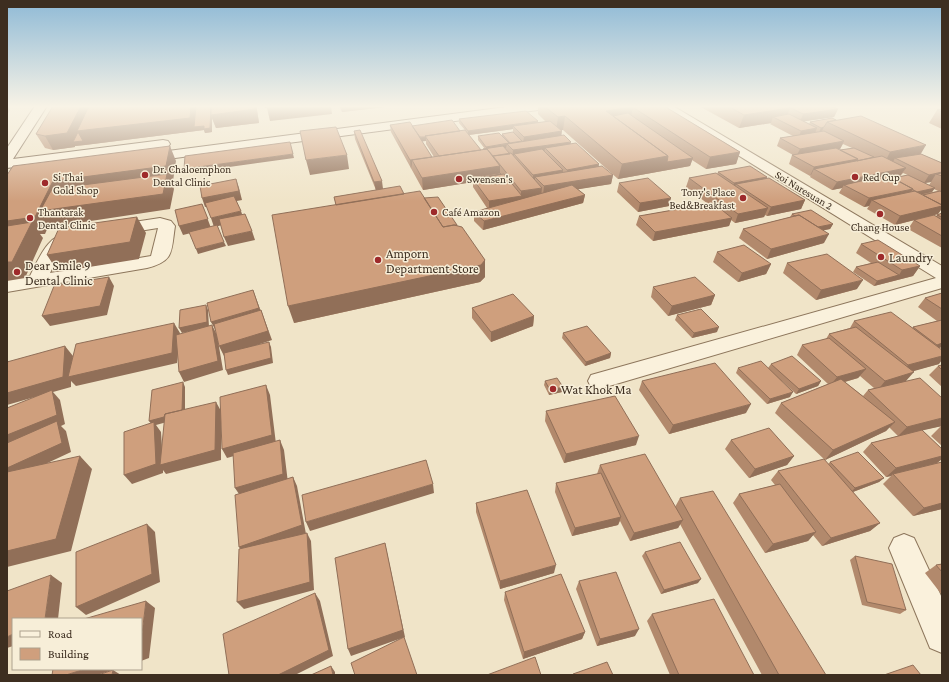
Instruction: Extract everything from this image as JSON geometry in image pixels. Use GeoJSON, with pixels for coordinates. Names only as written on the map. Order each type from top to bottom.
{"type":"FeatureCollection","features":[{"type":"Feature","properties":{"kind":"street"},"geometry":{"type":"LineString","coordinates":[[7,158],[20,138]]}},
{"type":"Feature","properties":{"kind":"street"},"geometry":{"type":"LineString","coordinates":[[7,164],[211,138]]}},
{"type":"Feature","properties":{"kind":"street"},"geometry":{"type":"LineString","coordinates":[[7,177],[300,138]]}},
{"type":"Feature","properties":{"kind":"street","name":"Soi Naresuan 2"},"geometry":{"type":"LineString","coordinates":[[718,138],[942,274]]}},
{"type":"Feature","properties":{"kind":"street"},"geometry":{"type":"LineString","coordinates":[[7,286],[37,282],[147,264],[157,260],[161,256],[167,226],[160,223],[92,233],[70,237],[59,241],[54,246],[37,282]]}},
{"type":"Feature","properties":{"kind":"street"},"geometry":{"type":"LineString","coordinates":[[599,381],[942,282]]}},
{"type":"Feature","properties":{"kind":"street"},"geometry":{"type":"LineString","coordinates":[[904,548],[942,636]]}},
{"type":"Feature","properties":{"kind":"building"},"geometry":{"type":"Polygon","coordinates":[[[75,138],[81,138],[83,141],[73,142],[75,138]]]}},
{"type":"Feature","properties":{"kind":"building"},"geometry":{"type":"Polygon","coordinates":[[[301,138],[340,138],[347,155],[306,160],[301,138]]]}},
{"type":"Feature","properties":{"kind":"building"},"geometry":{"type":"Polygon","coordinates":[[[357,138],[363,138],[382,181],[374,182],[357,138]]]}},
{"type":"Feature","properties":{"kind":"building"},"geometry":{"type":"Polygon","coordinates":[[[397,138],[420,138],[432,157],[410,160],[397,138]]]}},
{"type":"Feature","properties":{"kind":"building"},"geometry":{"type":"Polygon","coordinates":[[[426,138],[471,138],[481,150],[439,156],[426,138]]]}},
{"type":"Feature","properties":{"kind":"building"},"geometry":{"type":"Polygon","coordinates":[[[479,138],[504,138],[509,143],[486,147],[479,138]]]}},
{"type":"Feature","properties":{"kind":"building"},"geometry":{"type":"Polygon","coordinates":[[[505,138],[519,138],[522,141],[510,143],[505,138]]]}},
{"type":"Feature","properties":{"kind":"building"},"geometry":{"type":"Polygon","coordinates":[[[546,138],[567,138],[571,142],[513,150],[507,144],[546,138]]]}},
{"type":"Feature","properties":{"kind":"building"},"geometry":{"type":"Polygon","coordinates":[[[591,138],[643,138],[668,156],[622,164],[591,138]]]}},
{"type":"Feature","properties":{"kind":"building"},"geometry":{"type":"Polygon","coordinates":[[[643,138],[664,138],[693,158],[667,162],[668,156],[643,138]]]}},
{"type":"Feature","properties":{"kind":"building"},"geometry":{"type":"Polygon","coordinates":[[[680,138],[717,138],[740,152],[710,157],[680,138]]]}},
{"type":"Feature","properties":{"kind":"building"},"geometry":{"type":"Polygon","coordinates":[[[780,138],[838,138],[844,141],[800,149],[780,138]]]}},
{"type":"Feature","properties":{"kind":"building"},"geometry":{"type":"Polygon","coordinates":[[[860,138],[910,138],[926,145],[890,152],[860,138]]]}},
{"type":"Feature","properties":{"kind":"building"},"geometry":{"type":"Polygon","coordinates":[[[290,142],[293,154],[184,169],[185,156],[290,142]]]}},
{"type":"Feature","properties":{"kind":"building"},"geometry":{"type":"Polygon","coordinates":[[[576,143],[599,164],[567,170],[545,148],[576,143]]]}},
{"type":"Feature","properties":{"kind":"building"},"geometry":{"type":"Polygon","coordinates":[[[170,146],[166,166],[53,181],[35,217],[7,221],[7,175],[13,166],[170,146]]]}},
{"type":"Feature","properties":{"kind":"building"},"geometry":{"type":"Polygon","coordinates":[[[503,146],[510,154],[493,156],[487,149],[483,149],[503,146]]]}},
{"type":"Feature","properties":{"kind":"building"},"geometry":{"type":"Polygon","coordinates":[[[836,148],[858,159],[814,167],[792,155],[836,148]]]}},
{"type":"Feature","properties":{"kind":"building"},"geometry":{"type":"Polygon","coordinates":[[[854,148],[874,157],[857,161],[858,159],[840,150],[854,148]]]}},
{"type":"Feature","properties":{"kind":"building"},"geometry":{"type":"Polygon","coordinates":[[[487,149],[500,166],[422,178],[412,160],[487,149]]]}},
{"type":"Feature","properties":{"kind":"building"},"geometry":{"type":"Polygon","coordinates":[[[542,149],[563,170],[533,175],[514,154],[542,149]]]}},
{"type":"Feature","properties":{"kind":"building"},"geometry":{"type":"Polygon","coordinates":[[[511,153],[542,188],[521,191],[493,156],[511,153]]]}},
{"type":"Feature","properties":{"kind":"building"},"geometry":{"type":"Polygon","coordinates":[[[921,154],[942,163],[942,172],[929,175],[895,158],[921,154]]]}},
{"type":"Feature","properties":{"kind":"building"},"geometry":{"type":"Polygon","coordinates":[[[882,156],[906,168],[837,182],[814,169],[882,156]]]}},
{"type":"Feature","properties":{"kind":"building"},"geometry":{"type":"Polygon","coordinates":[[[602,166],[613,175],[544,186],[535,177],[602,166]]]}},
{"type":"Feature","properties":{"kind":"building"},"geometry":{"type":"Polygon","coordinates":[[[750,166],[767,177],[734,183],[718,172],[750,166]]]}},
{"type":"Feature","properties":{"kind":"building"},"geometry":{"type":"Polygon","coordinates":[[[500,173],[501,174],[475,177],[500,173]]]}},
{"type":"Feature","properties":{"kind":"building"},"geometry":{"type":"Polygon","coordinates":[[[716,173],[768,208],[738,214],[689,178],[716,173]]]}},
{"type":"Feature","properties":{"kind":"building"},"geometry":{"type":"Polygon","coordinates":[[[167,174],[163,194],[40,211],[52,189],[167,174]]]}},
{"type":"Feature","properties":{"kind":"building"},"geometry":{"type":"Polygon","coordinates":[[[504,174],[522,196],[489,201],[473,179],[504,174]]]}},
{"type":"Feature","properties":{"kind":"building"},"geometry":{"type":"Polygon","coordinates":[[[887,175],[913,189],[869,198],[844,185],[887,175]]]}},
{"type":"Feature","properties":{"kind":"building"},"geometry":{"type":"Polygon","coordinates":[[[908,175],[935,188],[917,192],[893,178],[908,175]]]}},
{"type":"Feature","properties":{"kind":"building"},"geometry":{"type":"Polygon","coordinates":[[[648,178],[671,198],[640,203],[619,183],[648,178]]]}},
{"type":"Feature","properties":{"kind":"building"},"geometry":{"type":"Polygon","coordinates":[[[769,178],[805,200],[771,207],[736,184],[769,178]]]}},
{"type":"Feature","properties":{"kind":"building"},"geometry":{"type":"Polygon","coordinates":[[[236,179],[239,191],[202,198],[200,186],[236,179]]]}},
{"type":"Feature","properties":{"kind":"building"},"geometry":{"type":"Polygon","coordinates":[[[572,185],[585,195],[484,221],[474,212],[572,185]]]}},
{"type":"Feature","properties":{"kind":"building"},"geometry":{"type":"Polygon","coordinates":[[[400,186],[404,194],[336,205],[334,197],[400,186]]]}},
{"type":"Feature","properties":{"kind":"building","name":"Amporn Department Store"},"geometry":{"type":"Polygon","coordinates":[[[420,191],[443,227],[454,225],[462,227],[485,260],[481,265],[288,306],[272,215],[420,191]]]}},
{"type":"Feature","properties":{"kind":"building"},"geometry":{"type":"Polygon","coordinates":[[[915,191],[942,206],[900,216],[872,200],[915,191]]]}},
{"type":"Feature","properties":{"kind":"building"},"geometry":{"type":"Polygon","coordinates":[[[940,191],[942,192],[942,205],[923,195],[940,191]]]}},
{"type":"Feature","properties":{"kind":"building"},"geometry":{"type":"Polygon","coordinates":[[[234,196],[241,211],[211,218],[205,203],[234,196]]]}},
{"type":"Feature","properties":{"kind":"building"},"geometry":{"type":"Polygon","coordinates":[[[438,197],[457,225],[443,227],[424,198],[438,197]]]}},
{"type":"Feature","properties":{"kind":"building"},"geometry":{"type":"Polygon","coordinates":[[[713,203],[732,218],[655,232],[639,216],[713,203]]]}},
{"type":"Feature","properties":{"kind":"building"},"geometry":{"type":"Polygon","coordinates":[[[202,204],[208,219],[179,226],[175,210],[202,204]]]}},
{"type":"Feature","properties":{"kind":"building"},"geometry":{"type":"Polygon","coordinates":[[[811,210],[833,224],[818,227],[799,215],[795,216],[792,214],[811,210]]]}},
{"type":"Feature","properties":{"kind":"building"},"geometry":{"type":"Polygon","coordinates":[[[245,214],[252,231],[224,237],[219,219],[245,214]]]}},
{"type":"Feature","properties":{"kind":"building"},"geometry":{"type":"Polygon","coordinates":[[[799,215],[829,234],[771,249],[743,229],[799,215]]]}},
{"type":"Feature","properties":{"kind":"building"},"geometry":{"type":"Polygon","coordinates":[[[934,215],[942,220],[942,236],[914,220],[934,215]]]}},
{"type":"Feature","properties":{"kind":"building"},"geometry":{"type":"Polygon","coordinates":[[[137,217],[130,242],[47,255],[59,228],[137,217]]]}},
{"type":"Feature","properties":{"kind":"building"},"geometry":{"type":"Polygon","coordinates":[[[32,222],[12,262],[7,262],[7,226],[32,222]]]}},
{"type":"Feature","properties":{"kind":"building"},"geometry":{"type":"Polygon","coordinates":[[[217,225],[224,242],[196,249],[189,232],[217,225]]]}},
{"type":"Feature","properties":{"kind":"building"},"geometry":{"type":"Polygon","coordinates":[[[878,240],[920,266],[902,270],[861,244],[878,240]]]}},
{"type":"Feature","properties":{"kind":"building"},"geometry":{"type":"Polygon","coordinates":[[[744,245],[771,264],[742,273],[717,252],[744,245]]]}},
{"type":"Feature","properties":{"kind":"building"},"geometry":{"type":"Polygon","coordinates":[[[827,254],[863,280],[821,290],[787,263],[827,254]]]}},
{"type":"Feature","properties":{"kind":"building"},"geometry":{"type":"Polygon","coordinates":[[[878,262],[899,275],[877,281],[856,267],[878,262]]]}},
{"type":"Feature","properties":{"kind":"building"},"geometry":{"type":"Polygon","coordinates":[[[109,277],[100,306],[42,316],[54,286],[109,277]]]}},
{"type":"Feature","properties":{"kind":"building"},"geometry":{"type":"Polygon","coordinates":[[[695,277],[715,295],[672,306],[653,287],[695,277]]]}},
{"type":"Feature","properties":{"kind":"building"},"geometry":{"type":"Polygon","coordinates":[[[253,290],[259,308],[211,322],[207,303],[253,290]]]}},
{"type":"Feature","properties":{"kind":"building"},"geometry":{"type":"Polygon","coordinates":[[[942,293],[942,309],[925,298],[942,293]]]}},
{"type":"Feature","properties":{"kind":"building"},"geometry":{"type":"Polygon","coordinates":[[[513,294],[534,316],[491,332],[472,308],[513,294]]]}},
{"type":"Feature","properties":{"kind":"building"},"geometry":{"type":"Polygon","coordinates":[[[206,305],[207,322],[179,328],[180,310],[206,305]]]}},
{"type":"Feature","properties":{"kind":"building"},"geometry":{"type":"Polygon","coordinates":[[[701,309],[719,327],[694,333],[677,315],[701,309]]]}},
{"type":"Feature","properties":{"kind":"building"},"geometry":{"type":"Polygon","coordinates":[[[261,310],[268,331],[219,346],[214,324],[261,310]]]}},
{"type":"Feature","properties":{"kind":"building"},"geometry":{"type":"Polygon","coordinates":[[[891,312],[942,350],[942,356],[908,365],[854,321],[891,312]]]}},
{"type":"Feature","properties":{"kind":"building"},"geometry":{"type":"Polygon","coordinates":[[[942,320],[942,343],[937,345],[913,327],[942,320]]]}},
{"type":"Feature","properties":{"kind":"building"},"geometry":{"type":"Polygon","coordinates":[[[174,323],[172,353],[68,377],[76,344],[174,323]]]}},
{"type":"Feature","properties":{"kind":"building"},"geometry":{"type":"Polygon","coordinates":[[[212,325],[218,361],[179,372],[176,335],[212,325]]]}},
{"type":"Feature","properties":{"kind":"building"},"geometry":{"type":"Polygon","coordinates":[[[587,326],[611,353],[586,362],[563,333],[587,326]]]}},
{"type":"Feature","properties":{"kind":"building"},"geometry":{"type":"Polygon","coordinates":[[[856,327],[914,372],[885,381],[829,334],[856,327]]]}},
{"type":"Feature","properties":{"kind":"building"},"geometry":{"type":"Polygon","coordinates":[[[829,338],[866,369],[837,377],[802,345],[829,338]]]}},
{"type":"Feature","properties":{"kind":"building"},"geometry":{"type":"Polygon","coordinates":[[[269,342],[271,358],[226,370],[224,353],[269,342]]]}},
{"type":"Feature","properties":{"kind":"building"},"geometry":{"type":"Polygon","coordinates":[[[65,346],[63,377],[7,393],[7,362],[65,346]]]}},
{"type":"Feature","properties":{"kind":"building"},"geometry":{"type":"Polygon","coordinates":[[[792,356],[821,381],[799,389],[771,364],[792,356]]]}},
{"type":"Feature","properties":{"kind":"building"},"geometry":{"type":"Polygon","coordinates":[[[761,361],[793,392],[770,399],[738,368],[761,361]]]}},
{"type":"Feature","properties":{"kind":"building"},"geometry":{"type":"Polygon","coordinates":[[[715,363],[751,404],[673,425],[642,381],[715,363]]]}},
{"type":"Feature","properties":{"kind":"building"},"geometry":{"type":"Polygon","coordinates":[[[557,378],[563,387],[550,390],[545,381],[557,378]]]}},
{"type":"Feature","properties":{"kind":"building"},"geometry":{"type":"Polygon","coordinates":[[[920,378],[942,398],[942,418],[907,427],[868,390],[920,378]]]}},
{"type":"Feature","properties":{"kind":"building"},"geometry":{"type":"Polygon","coordinates":[[[841,379],[895,422],[833,450],[781,403],[841,379]]]}},
{"type":"Feature","properties":{"kind":"building"},"geometry":{"type":"Polygon","coordinates":[[[183,382],[182,410],[165,414],[164,417],[149,421],[152,390],[183,382]]]}},
{"type":"Feature","properties":{"kind":"building"},"geometry":{"type":"Polygon","coordinates":[[[266,385],[272,435],[222,449],[220,397],[266,385]]]}},
{"type":"Feature","properties":{"kind":"building"},"geometry":{"type":"Polygon","coordinates":[[[52,390],[57,415],[7,435],[7,408],[52,390]]]}},
{"type":"Feature","properties":{"kind":"building"},"geometry":{"type":"Polygon","coordinates":[[[615,396],[639,436],[566,454],[546,411],[615,396]]]}},
{"type":"Feature","properties":{"kind":"building"},"geometry":{"type":"Polygon","coordinates":[[[216,402],[215,450],[160,465],[165,414],[216,402]]]}},
{"type":"Feature","properties":{"kind":"building"},"geometry":{"type":"Polygon","coordinates":[[[57,421],[62,443],[7,468],[7,443],[57,421]]]}},
{"type":"Feature","properties":{"kind":"building"},"geometry":{"type":"Polygon","coordinates":[[[154,422],[156,464],[124,475],[124,432],[154,422]]]}},
{"type":"Feature","properties":{"kind":"building"},"geometry":{"type":"Polygon","coordinates":[[[769,428],[794,456],[755,469],[731,440],[769,428]]]}},
{"type":"Feature","properties":{"kind":"building"},"geometry":{"type":"Polygon","coordinates":[[[922,430],[942,449],[942,456],[896,468],[871,443],[922,430]]]}},
{"type":"Feature","properties":{"kind":"building"},"geometry":{"type":"Polygon","coordinates":[[[280,440],[283,474],[235,488],[233,453],[280,440]]]}},
{"type":"Feature","properties":{"kind":"building"},"geometry":{"type":"Polygon","coordinates":[[[858,452],[884,478],[855,488],[830,462],[858,452]]]}},
{"type":"Feature","properties":{"kind":"building"},"geometry":{"type":"Polygon","coordinates":[[[645,454],[683,520],[634,533],[600,465],[645,454]]]}},
{"type":"Feature","properties":{"kind":"building"},"geometry":{"type":"Polygon","coordinates":[[[80,456],[56,539],[7,551],[7,472],[80,456]]]}},
{"type":"Feature","properties":{"kind":"building"},"geometry":{"type":"Polygon","coordinates":[[[824,459],[880,523],[831,538],[778,471],[824,459]]]}},
{"type":"Feature","properties":{"kind":"building"},"geometry":{"type":"Polygon","coordinates":[[[426,460],[433,484],[306,522],[302,495],[426,460]]]}},
{"type":"Feature","properties":{"kind":"building"},"geometry":{"type":"Polygon","coordinates":[[[942,462],[942,503],[924,508],[893,474],[942,462]]]}},
{"type":"Feature","properties":{"kind":"building"},"geometry":{"type":"Polygon","coordinates":[[[601,473],[621,517],[575,528],[556,483],[601,473]]]}},
{"type":"Feature","properties":{"kind":"building"},"geometry":{"type":"Polygon","coordinates":[[[293,477],[302,525],[239,547],[235,495],[293,477]]]}},
{"type":"Feature","properties":{"kind":"building"},"geometry":{"type":"Polygon","coordinates":[[[780,484],[816,532],[773,544],[739,494],[780,484]]]}},
{"type":"Feature","properties":{"kind":"building"},"geometry":{"type":"Polygon","coordinates":[[[527,490],[556,565],[500,581],[476,503],[527,490]]]}},
{"type":"Feature","properties":{"kind":"building"},"geometry":{"type":"Polygon","coordinates":[[[713,491],[826,675],[779,675],[680,498],[713,491]]]}},
{"type":"Feature","properties":{"kind":"building"},"geometry":{"type":"Polygon","coordinates":[[[147,524],[152,574],[76,607],[76,552],[147,524]]]}},
{"type":"Feature","properties":{"kind":"building"},"geometry":{"type":"Polygon","coordinates":[[[307,533],[310,582],[237,602],[239,549],[307,533]]]}},
{"type":"Feature","properties":{"kind":"building"},"geometry":{"type":"Polygon","coordinates":[[[680,542],[701,579],[664,590],[645,552],[680,542]]]}},
{"type":"Feature","properties":{"kind":"building"},"geometry":{"type":"Polygon","coordinates":[[[385,543],[403,630],[348,649],[335,558],[385,543]]]}},
{"type":"Feature","properties":{"kind":"building"},"geometry":{"type":"Polygon","coordinates":[[[855,556],[892,564],[906,610],[867,602],[855,556]]]}},
{"type":"Feature","properties":{"kind":"building"},"geometry":{"type":"Polygon","coordinates":[[[942,564],[942,572],[936,565],[942,564]]]}},
{"type":"Feature","properties":{"kind":"building"},"geometry":{"type":"Polygon","coordinates":[[[616,572],[639,629],[600,639],[579,581],[616,572]]]}},
{"type":"Feature","properties":{"kind":"building"},"geometry":{"type":"Polygon","coordinates":[[[561,574],[585,632],[524,652],[505,592],[561,574]]]}},
{"type":"Feature","properties":{"kind":"building"},"geometry":{"type":"Polygon","coordinates":[[[51,575],[45,618],[12,618],[12,634],[7,637],[7,591],[51,575]]]}},
{"type":"Feature","properties":{"kind":"building"},"geometry":{"type":"Polygon","coordinates":[[[315,593],[329,650],[278,675],[229,675],[223,634],[315,593]]]}},
{"type":"Feature","properties":{"kind":"building"},"geometry":{"type":"Polygon","coordinates":[[[714,599],[754,675],[679,675],[652,614],[714,599]]]}},
{"type":"Feature","properties":{"kind":"building"},"geometry":{"type":"Polygon","coordinates":[[[146,601],[142,634],[142,618],[87,618],[146,601]]]}},
{"type":"Feature","properties":{"kind":"building"},"geometry":{"type":"Polygon","coordinates":[[[404,637],[417,675],[355,675],[351,663],[404,637]]]}},
{"type":"Feature","properties":{"kind":"building"},"geometry":{"type":"Polygon","coordinates":[[[535,657],[541,675],[487,675],[535,657]]]}},
{"type":"Feature","properties":{"kind":"building"},"geometry":{"type":"Polygon","coordinates":[[[607,662],[613,675],[573,675],[573,674],[607,662]]]}},
{"type":"Feature","properties":{"kind":"building"},"geometry":{"type":"Polygon","coordinates":[[[913,665],[921,675],[884,675],[913,665]]]}},
{"type":"Feature","properties":{"kind":"building"},"geometry":{"type":"Polygon","coordinates":[[[331,666],[333,675],[311,675],[331,666]]]}},
{"type":"Feature","properties":{"kind":"building"},"geometry":{"type":"Polygon","coordinates":[[[53,670],[82,670],[66,675],[52,675],[53,670]]]}},
{"type":"Feature","properties":{"kind":"building"},"geometry":{"type":"Polygon","coordinates":[[[113,670],[112,675],[98,675],[113,670]]]}},
{"type":"Feature","properties":{"kind":"place","name":"Dr. Chaloemphon Dental Clinic"},"geometry":{"type":"Point","coordinates":[145,175]}},
{"type":"Feature","properties":{"kind":"place","name":"Red Cup"},"geometry":{"type":"Point","coordinates":[855,177]}},
{"type":"Feature","properties":{"kind":"place","name":"Swensen's"},"geometry":{"type":"Point","coordinates":[459,179]}},
{"type":"Feature","properties":{"kind":"place","name":"Si Thai Gold Shop"},"geometry":{"type":"Point","coordinates":[45,183]}},
{"type":"Feature","properties":{"kind":"place","name":"Tony's Place Bed&Breakfast"},"geometry":{"type":"Point","coordinates":[743,198]}},
{"type":"Feature","properties":{"kind":"place","name":"Café Amazon"},"geometry":{"type":"Point","coordinates":[434,212]}},
{"type":"Feature","properties":{"kind":"place","name":"Chang House"},"geometry":{"type":"Point","coordinates":[880,214]}},
{"type":"Feature","properties":{"kind":"place","name":"Thantarak Dental Clinic"},"geometry":{"type":"Point","coordinates":[30,218]}},
{"type":"Feature","properties":{"kind":"place","name":"Laundry"},"geometry":{"type":"Point","coordinates":[881,257]}},
{"type":"Feature","properties":{"kind":"place","name":"Amporn Department Store"},"geometry":{"type":"Point","coordinates":[378,260]}},
{"type":"Feature","properties":{"kind":"place","name":"Dear Smile 9 Dental Clinic"},"geometry":{"type":"Point","coordinates":[17,272]}},
{"type":"Feature","properties":{"kind":"place","name":"Wat Khok Ma"},"geometry":{"type":"Point","coordinates":[553,389]}}]}
